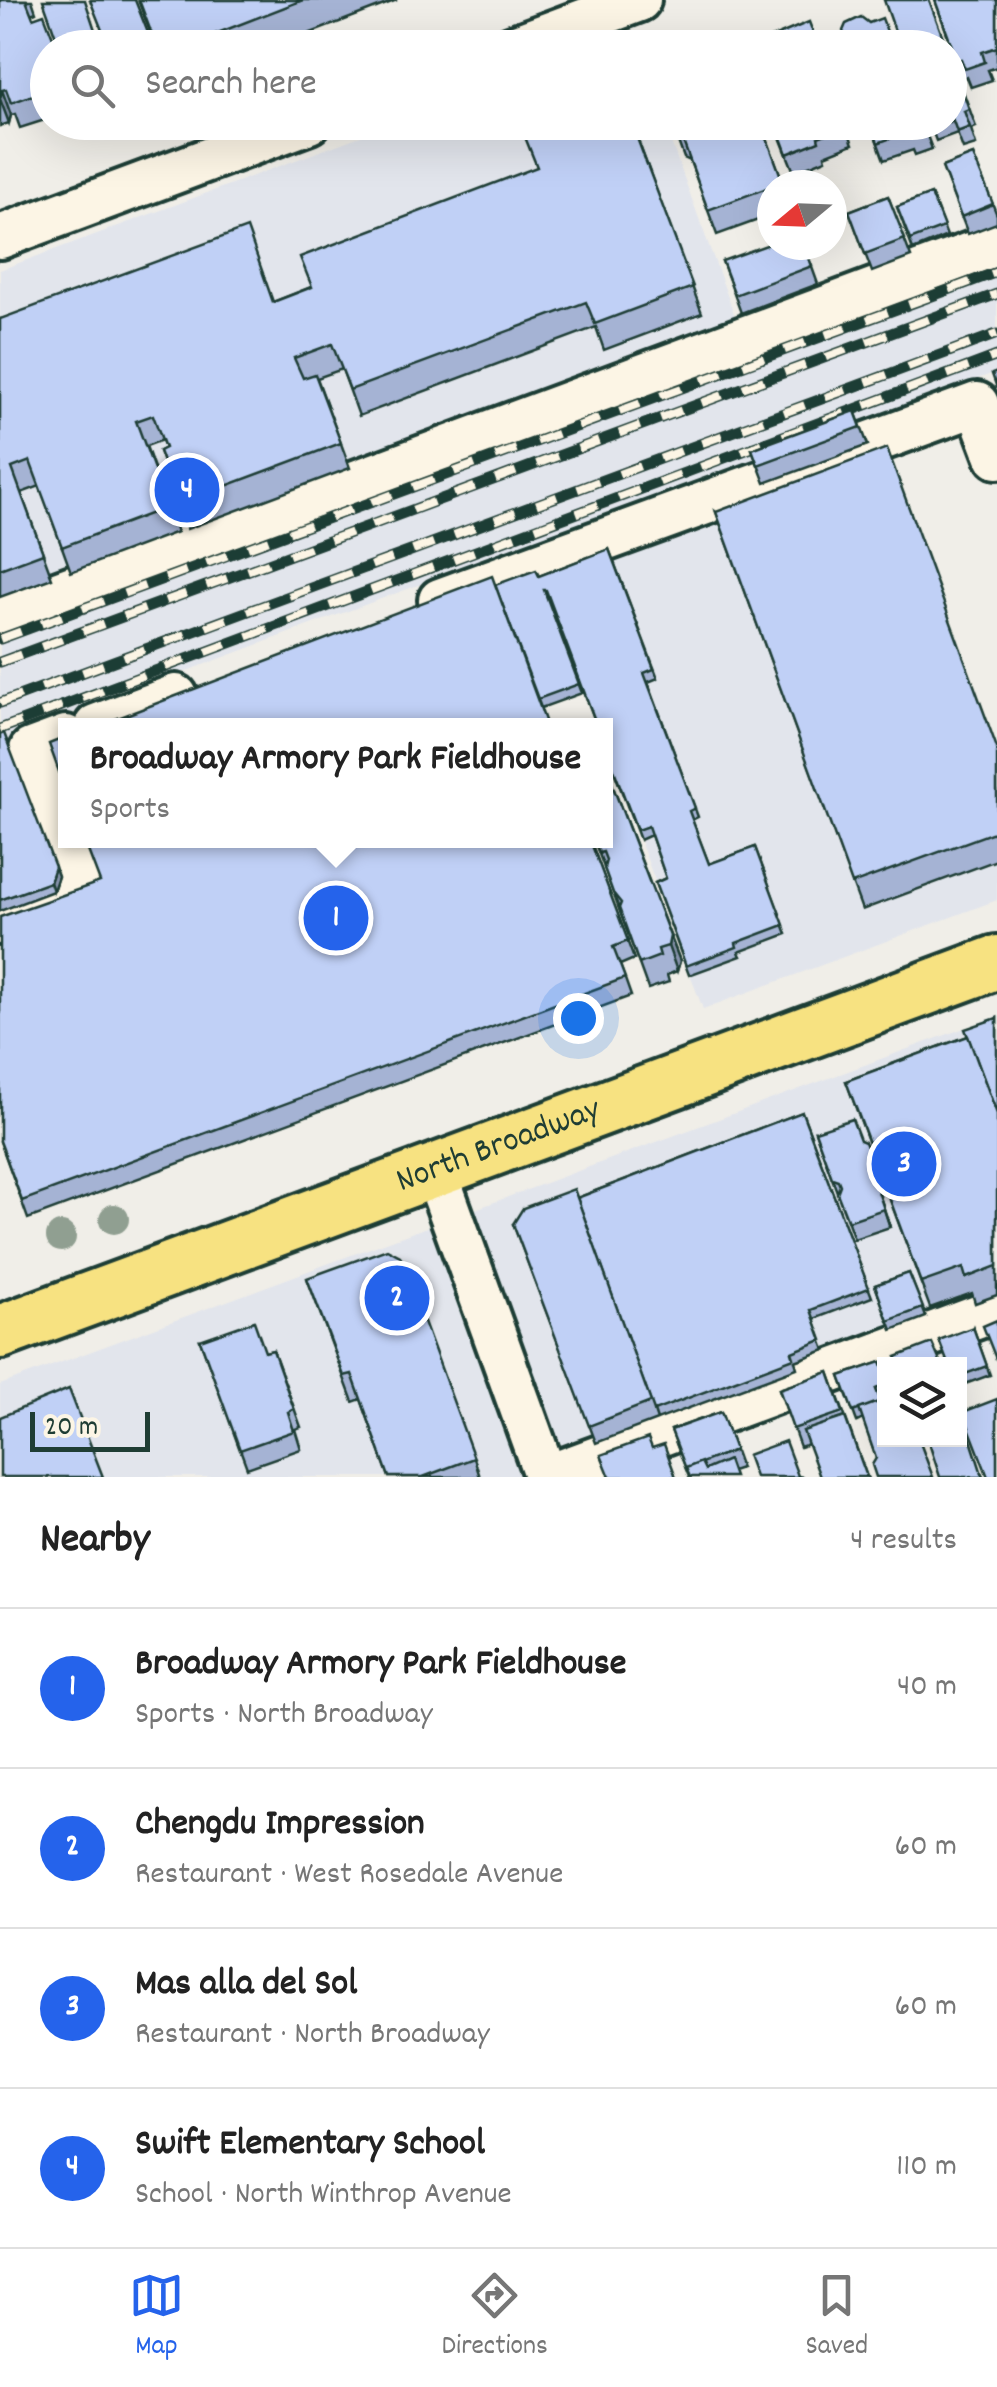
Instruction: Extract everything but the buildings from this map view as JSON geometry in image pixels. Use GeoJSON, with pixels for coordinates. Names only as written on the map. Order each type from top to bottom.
{"type":"FeatureCollection","features":[{"type":"Feature","properties":{"kind":"main road","name":"North Broadway"},"geometry":{"type":"LineString","coordinates":[[0,1332],[997,962]]}},
{"type":"Feature","properties":{"kind":"street"},"geometry":{"type":"LineString","coordinates":[[559,30],[639,0]]}},
{"type":"Feature","properties":{"kind":"street"},"geometry":{"type":"LineString","coordinates":[[0,237],[261,140]]}},
{"type":"Feature","properties":{"kind":"street"},"geometry":{"type":"LineString","coordinates":[[0,614],[997,244]]}},
{"type":"Feature","properties":{"kind":"street"},"geometry":{"type":"LineString","coordinates":[[406,612],[977,404],[997,457]]}},
{"type":"Feature","properties":{"kind":"street"},"geometry":{"type":"LineString","coordinates":[[118,718],[206,686]]}},
{"type":"Feature","properties":{"kind":"street"},"geometry":{"type":"LineString","coordinates":[[58,739],[30,750],[58,827]]}},
{"type":"Feature","properties":{"kind":"street"},"geometry":{"type":"LineString","coordinates":[[0,923],[82,893],[66,848]]}},
{"type":"Feature","properties":{"kind":"street"},"geometry":{"type":"LineString","coordinates":[[436,1170],[546,1477],[997,1310]]}},
{"type":"Feature","properties":{"kind":"shaded area"},"geometry":{"type":"Polygon","coordinates":[[[350,140],[670,140],[748,352],[997,244],[997,383],[991,374],[876,417],[997,748],[997,900],[703,1009],[613,769],[613,718],[603,718],[529,544],[25,731],[0,923],[0,270],[350,140]]]}},
{"type":"Feature","properties":{"kind":"shaded area"},"geometry":{"type":"Polygon","coordinates":[[[997,1016],[997,1306],[538,1477],[0,1477],[0,1385],[997,1016]]]}},
{"type":"Feature","properties":{"kind":"railway"},"geometry":{"type":"LineString","coordinates":[[0,639],[997,272]]}},
{"type":"Feature","properties":{"kind":"railway"},"geometry":{"type":"LineString","coordinates":[[0,662],[997,294]]}},
{"type":"Feature","properties":{"kind":"railway"},"geometry":{"type":"LineString","coordinates":[[0,703],[997,334]]}},
{"type":"Feature","properties":{"kind":"railway"},"geometry":{"type":"LineString","coordinates":[[0,729],[997,356]]}},
{"type":"Feature","properties":{"kind":"place","name":"Swift Elementary School"},"geometry":{"type":"Point","coordinates":[187,490]}},
{"type":"Feature","properties":{"kind":"place","name":"Broadway Armory Park Fieldhouse"},"geometry":{"type":"Point","coordinates":[336,918]}},
{"type":"Feature","properties":{"kind":"place","name":"Mas alla del Sol"},"geometry":{"type":"Point","coordinates":[904,1164]}},
{"type":"Feature","properties":{"kind":"place","name":"Chengdu Impression"},"geometry":{"type":"Point","coordinates":[397,1298]}}]}
